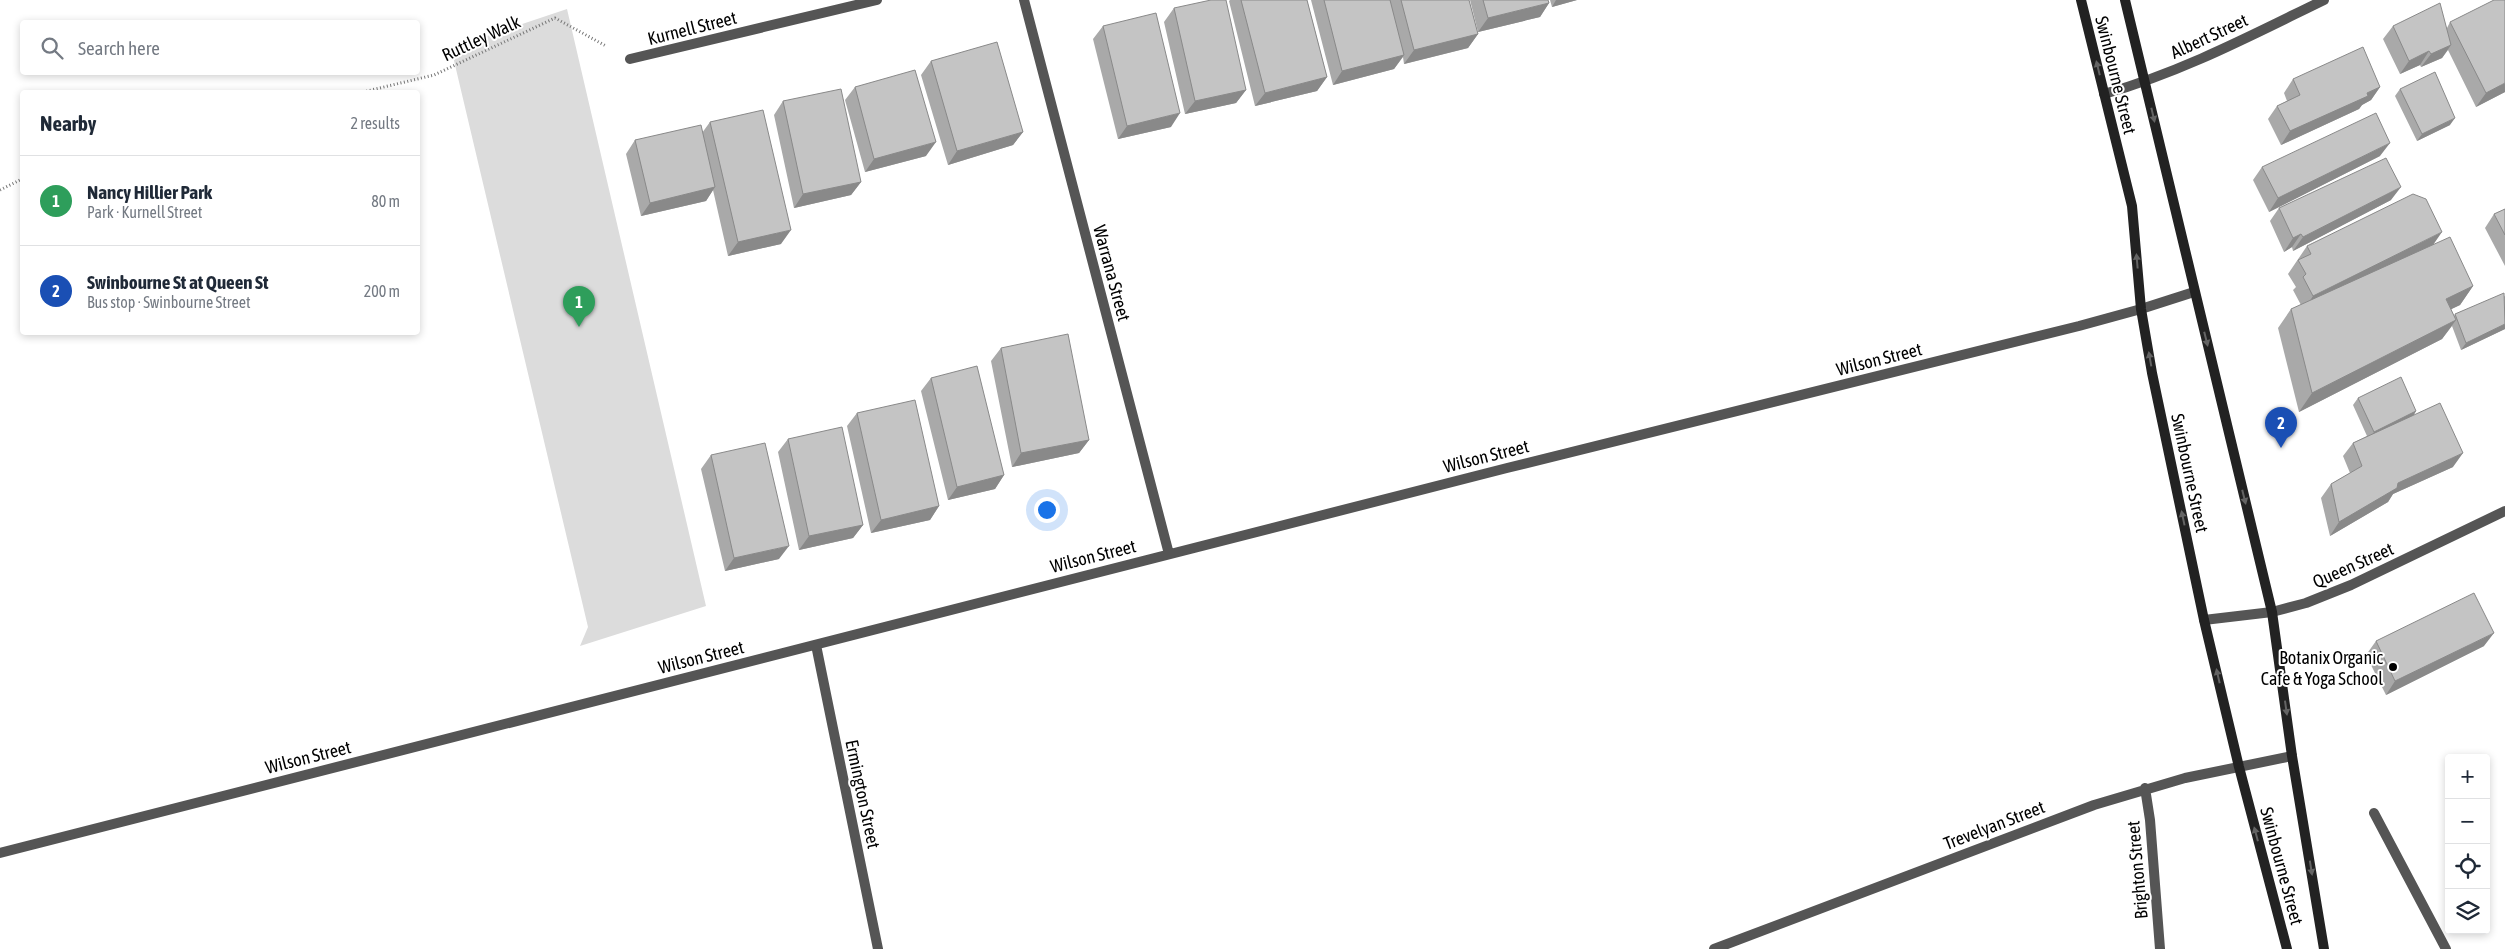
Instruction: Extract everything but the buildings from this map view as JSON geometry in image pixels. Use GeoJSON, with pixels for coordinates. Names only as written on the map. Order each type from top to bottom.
{"type":"FeatureCollection","features":[{"type":"Feature","properties":{"kind":"street","name":"Kurnell Street"},"geometry":{"type":"LineString","coordinates":[[630,60],[877,0]]}},
{"type":"Feature","properties":{"kind":"street","name":"Warrana Street"},"geometry":{"type":"LineString","coordinates":[[1024,0],[1169,554]]}},
{"type":"Feature","properties":{"kind":"street","name":"Swinbourne Street"},"geometry":{"type":"LineString","coordinates":[[2081,0],[2132,206],[2141,310],[2152,373],[2204,620],[2239,767],[2287,949]]}},
{"type":"Feature","properties":{"kind":"street","name":"Swinbourne Street"},"geometry":{"type":"LineString","coordinates":[[2125,0],[2272,612],[2292,756],[2324,949]]}},
{"type":"Feature","properties":{"kind":"street","name":"Albert Street"},"geometry":{"type":"LineString","coordinates":[[2104,94],[2145,82],[2207,57],[2324,0]]}},
{"type":"Feature","properties":{"kind":"street","name":"Wilson Street"},"geometry":{"type":"LineString","coordinates":[[0,853],[1169,554],[2141,310],[2194,292]]}},
{"type":"Feature","properties":{"kind":"street","name":"Queen Street"},"geometry":{"type":"LineString","coordinates":[[2204,620],[2272,612],[2306,603],[2351,585],[2505,511]]}},
{"type":"Feature","properties":{"kind":"street","name":"Ermington Street"},"geometry":{"type":"LineString","coordinates":[[816,644],[878,949]]}},
{"type":"Feature","properties":{"kind":"street","name":"Trevelyan Street"},"geometry":{"type":"LineString","coordinates":[[1714,949],[2094,805],[2145,788],[2292,756]]}},
{"type":"Feature","properties":{"kind":"street","name":"Brighton Street"},"geometry":{"type":"LineString","coordinates":[[2145,788],[2150,820],[2160,949]]}},
{"type":"Feature","properties":{"kind":"street"},"geometry":{"type":"LineString","coordinates":[[2374,813],[2446,949]]}},
{"type":"Feature","properties":{"kind":"path","name":"Ruttley Walk"},"geometry":{"type":"LineString","coordinates":[[371,90],[434,75],[555,18],[630,60]]}},
{"type":"Feature","properties":{"kind":"path"},"geometry":{"type":"LineString","coordinates":[[0,190],[20,180]]}},
{"type":"Feature","properties":{"kind":"shaded area"},"geometry":{"type":"Polygon","coordinates":[[[567,9],[706,606],[580,646],[588,627],[451,48],[567,9]]]}},
{"type":"Feature","properties":{"kind":"place","name":"Nancy Hillier Park"},"geometry":{"type":"Point","coordinates":[579,327]}},
{"type":"Feature","properties":{"kind":"place","name":"Swinbourne St at Queen St"},"geometry":{"type":"Point","coordinates":[2281,448]}},
{"type":"Feature","properties":{"kind":"place","name":"Botanix Organic Cafe & Yoga School"},"geometry":{"type":"Point","coordinates":[2393,667]}}]}
